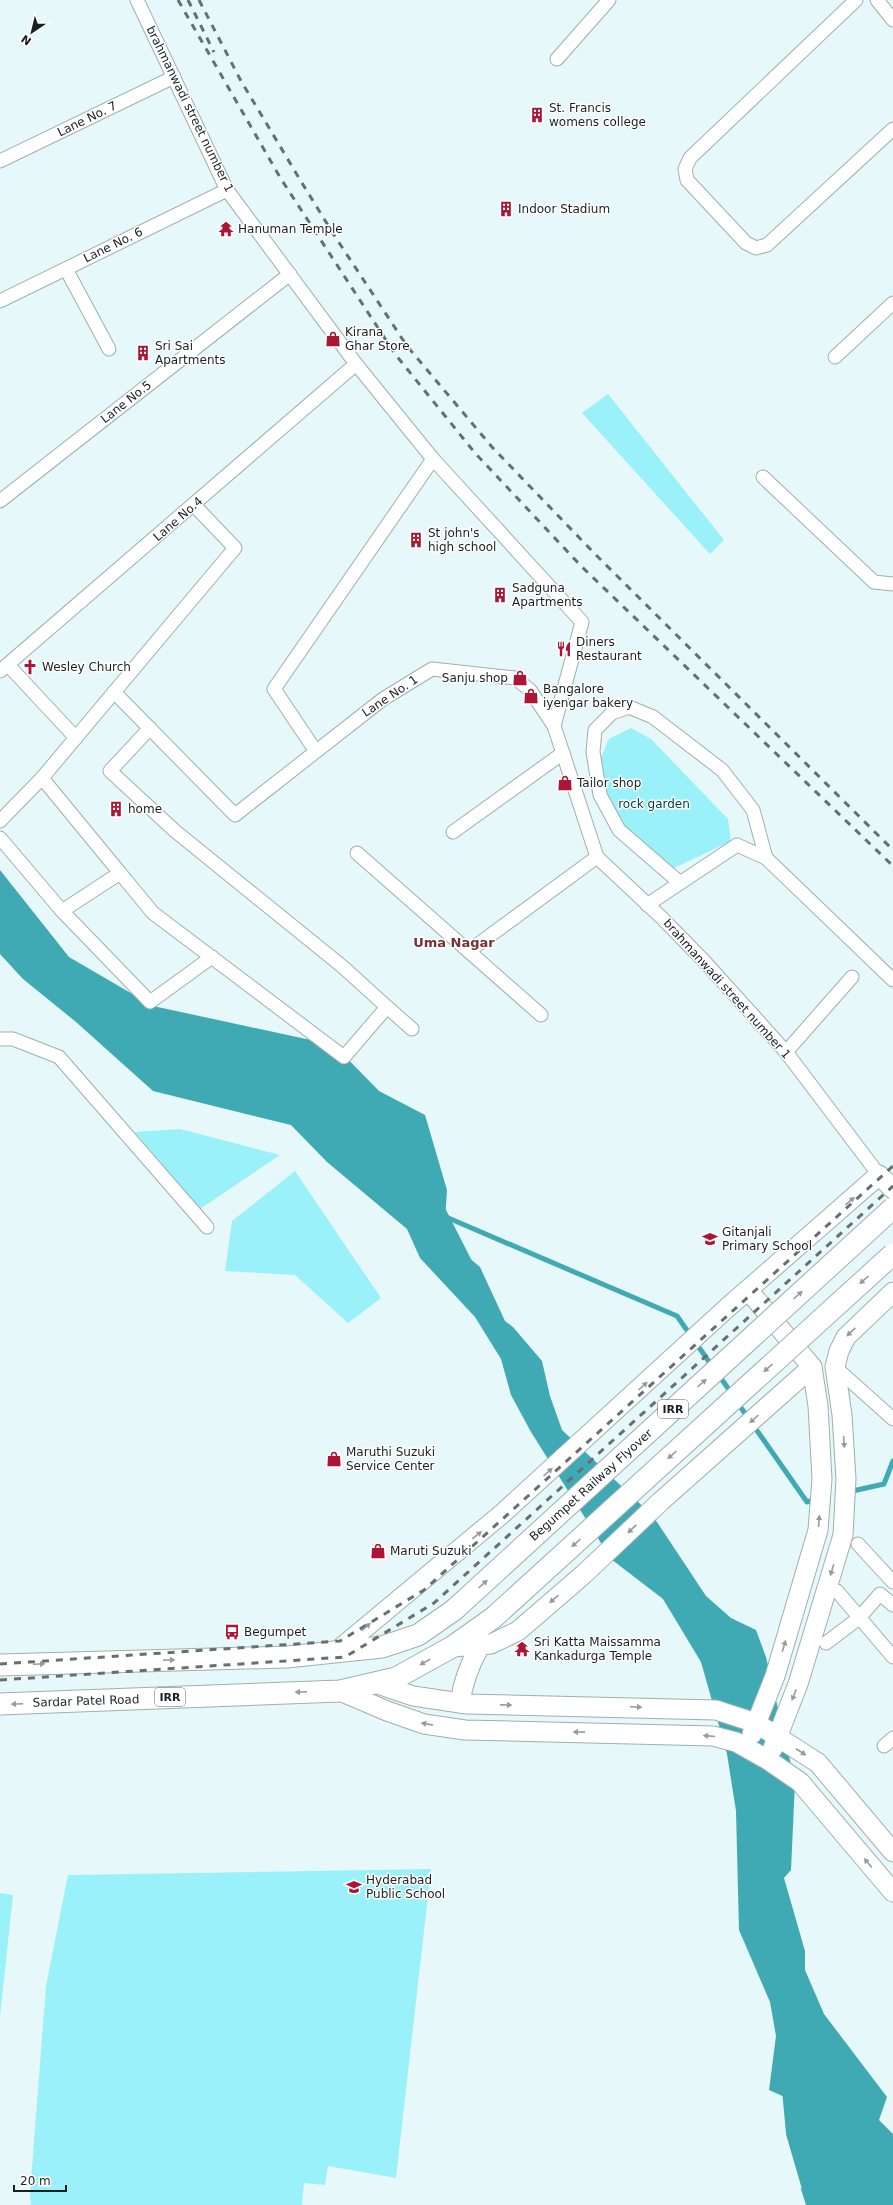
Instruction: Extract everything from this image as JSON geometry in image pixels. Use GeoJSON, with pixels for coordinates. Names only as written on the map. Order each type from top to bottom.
{"type":"FeatureCollection","features":[{"type":"Feature","properties":{"kind":"main road","name":"Begumpet Railway Flyover"},"geometry":{"type":"LineString","coordinates":[[336,1652],[382,1647],[418,1635],[454,1610],[893,1208]]}},
{"type":"Feature","properties":{"kind":"main road","name":"IRR"},"geometry":{"type":"LineString","coordinates":[[340,1691],[396,1678],[452,1647],[493,1618],[893,1254]]}},
{"type":"Feature","properties":{"kind":"main road","name":"IRR"},"geometry":{"type":"LineString","coordinates":[[0,1665],[287,1657],[336,1652]]}},
{"type":"Feature","properties":{"kind":"main road","name":"Sardar Patel Road"},"geometry":{"type":"LineString","coordinates":[[0,1704],[340,1691]]}},
{"type":"Feature","properties":{"kind":"street","name":"brahmanwadi street number 1"},"geometry":{"type":"LineString","coordinates":[[137,0],[227,190],[356,364],[433,459],[582,622],[554,726],[597,857],[662,918],[705,962],[786,1052],[880,1175]]}},
{"type":"Feature","properties":{"kind":"street"},"geometry":{"type":"LineString","coordinates":[[557,59],[609,0]]}},
{"type":"Feature","properties":{"kind":"street"},"geometry":{"type":"LineString","coordinates":[[856,0],[690,158],[684,168],[687,180],[746,244],[756,248],[767,245],[893,129]]}},
{"type":"Feature","properties":{"kind":"street"},"geometry":{"type":"LineString","coordinates":[[877,0],[893,20]]}},
{"type":"Feature","properties":{"kind":"street","name":"Lane No. 7"},"geometry":{"type":"LineString","coordinates":[[0,161],[174,77]]}},
{"type":"Feature","properties":{"kind":"street","name":"Lane No. 6"},"geometry":{"type":"LineString","coordinates":[[0,302],[227,190]]}},
{"type":"Feature","properties":{"kind":"street"},"geometry":{"type":"LineString","coordinates":[[66,269],[109,349]]}},
{"type":"Feature","properties":{"kind":"street","name":"Lane No.5"},"geometry":{"type":"LineString","coordinates":[[0,501],[290,274]]}},
{"type":"Feature","properties":{"kind":"street"},"geometry":{"type":"LineString","coordinates":[[835,357],[893,303]]}},
{"type":"Feature","properties":{"kind":"street","name":"Lane No.4"},"geometry":{"type":"LineString","coordinates":[[4,668],[356,364]]}},
{"type":"Feature","properties":{"kind":"street"},"geometry":{"type":"LineString","coordinates":[[315,750],[274,689],[433,459]]}},
{"type":"Feature","properties":{"kind":"street"},"geometry":{"type":"LineString","coordinates":[[763,477],[874,582],[893,584]]}},
{"type":"Feature","properties":{"kind":"street"},"geometry":{"type":"LineString","coordinates":[[0,821],[42,778],[234,548],[194,505]]}},
{"type":"Feature","properties":{"kind":"street"},"geometry":{"type":"LineString","coordinates":[[4,668],[76,738]]}},
{"type":"Feature","properties":{"kind":"street","name":"Lane No. 1"},"geometry":{"type":"LineString","coordinates":[[150,728],[235,815],[315,750],[383,699],[432,668],[515,678],[530,690],[554,726]]}},
{"type":"Feature","properties":{"kind":"street"},"geometry":{"type":"LineString","coordinates":[[114,692],[150,728],[110,771],[175,831],[343,967],[412,1029]]}},
{"type":"Feature","properties":{"kind":"street"},"geometry":{"type":"LineString","coordinates":[[679,882],[619,830],[600,795],[593,752],[595,730],[612,713],[629,706],[653,716],[722,770],[753,810],[766,858]]}},
{"type":"Feature","properties":{"kind":"street"},"geometry":{"type":"LineString","coordinates":[[453,832],[563,753]]}},
{"type":"Feature","properties":{"kind":"street"},"geometry":{"type":"LineString","coordinates":[[42,778],[153,913],[344,1057],[387,1007]]}},
{"type":"Feature","properties":{"kind":"street"},"geometry":{"type":"LineString","coordinates":[[0,838],[62,911],[150,1002],[212,957]]}},
{"type":"Feature","properties":{"kind":"street"},"geometry":{"type":"LineString","coordinates":[[647,905],[736,844],[766,858],[893,980]]}},
{"type":"Feature","properties":{"kind":"street"},"geometry":{"type":"LineString","coordinates":[[356,853],[541,1015]]}},
{"type":"Feature","properties":{"kind":"street"},"geometry":{"type":"LineString","coordinates":[[469,951],[597,857]]}},
{"type":"Feature","properties":{"kind":"street"},"geometry":{"type":"LineString","coordinates":[[62,911],[120,873]]}},
{"type":"Feature","properties":{"kind":"street"},"geometry":{"type":"LineString","coordinates":[[786,1052],[852,977]]}},
{"type":"Feature","properties":{"kind":"street"},"geometry":{"type":"LineString","coordinates":[[0,1039],[13,1039],[59,1057],[207,1227]]}},
{"type":"Feature","properties":{"kind":"street"},"geometry":{"type":"LineString","coordinates":[[336,1652],[519,1498],[727,1308],[880,1175],[893,1189]]}},
{"type":"Feature","properties":{"kind":"street"},"geometry":{"type":"LineString","coordinates":[[746,1748],[775,1676],[818,1530],[822,1479],[818,1406],[812,1367],[748,1290]]}},
{"type":"Feature","properties":{"kind":"street"},"geometry":{"type":"LineString","coordinates":[[768,1760],[798,1684],[843,1535],[846,1479],[840,1403],[835,1367],[839,1351],[846,1337],[893,1292]]}},
{"type":"Feature","properties":{"kind":"street"},"geometry":{"type":"LineString","coordinates":[[452,1647],[491,1644],[518,1631],[584,1574],[660,1502],[812,1367]]}},
{"type":"Feature","properties":{"kind":"street"},"geometry":{"type":"LineString","coordinates":[[835,1367],[892,1417]]}},
{"type":"Feature","properties":{"kind":"street"},"geometry":{"type":"LineString","coordinates":[[858,1544],[893,1582]]}},
{"type":"Feature","properties":{"kind":"street"},"geometry":{"type":"LineString","coordinates":[[837,1591],[893,1657]]}},
{"type":"Feature","properties":{"kind":"street"},"geometry":{"type":"LineString","coordinates":[[826,1643],[859,1618],[880,1594],[893,1605]]}},
{"type":"Feature","properties":{"kind":"street"},"geometry":{"type":"LineString","coordinates":[[464,1704],[462,1683],[468,1667],[480,1646]]}},
{"type":"Feature","properties":{"kind":"street"},"geometry":{"type":"LineString","coordinates":[[375,1683],[413,1696],[464,1704],[716,1710],[756,1723],[818,1763],[893,1852]]}},
{"type":"Feature","properties":{"kind":"street"},"geometry":{"type":"LineString","coordinates":[[340,1691],[388,1712],[424,1724],[465,1730],[713,1736],[736,1742],[768,1760],[800,1782],[893,1892]]}},
{"type":"Feature","properties":{"kind":"green space"},"geometry":{"type":"Polygon","coordinates":[[[608,394],[724,540],[710,554],[582,413],[608,394]]]}},
{"type":"Feature","properties":{"kind":"green space","name":"rock garden"},"geometry":{"type":"Polygon","coordinates":[[[631,728],[651,739],[728,819],[731,841],[674,868],[619,832],[596,769],[609,739],[631,728]]]}},
{"type":"Feature","properties":{"kind":"green space"},"geometry":{"type":"Polygon","coordinates":[[[180,1129],[280,1155],[200,1209],[135,1132],[180,1129]]]}},
{"type":"Feature","properties":{"kind":"green space"},"geometry":{"type":"Polygon","coordinates":[[[295,1171],[381,1298],[348,1323],[295,1275],[225,1271],[232,1221],[295,1171]]]}},
{"type":"Feature","properties":{"kind":"green space"},"geometry":{"type":"Polygon","coordinates":[[[431,1869],[396,2178],[328,2166],[325,2185],[304,2183],[302,2205],[31,2205],[30,2193],[46,1986],[68,1875],[431,1869]]]}},
{"type":"Feature","properties":{"kind":"green space"},"geometry":{"type":"Polygon","coordinates":[[[0,1893],[13,1895],[0,2017],[0,1893]]]}},
{"type":"Feature","properties":{"kind":"shaded area"},"geometry":{"type":"Polygon","coordinates":[[[0,870],[69,957],[153,1006],[334,1045],[379,1091],[425,1115],[447,1190],[444,1237],[480,1267],[505,1321],[513,1327],[542,1361],[550,1396],[562,1430],[653,1516],[706,1596],[731,1618],[756,1630],[766,1657],[795,1782],[791,1870],[784,1878],[805,1951],[805,1970],[824,2014],[887,2097],[879,2120],[893,2134],[893,2205],[806,2205],[801,2189],[810,2173],[804,2149],[792,2147],[803,2128],[799,2109],[787,2098],[769,2090],[776,2036],[770,2002],[739,1930],[736,1811],[727,1754],[701,1662],[663,1599],[611,1559],[531,1432],[511,1395],[501,1359],[475,1317],[420,1258],[407,1229],[327,1162],[291,1125],[153,1091],[76,1022],[23,979],[0,954],[0,870]]]}},
{"type":"Feature","properties":{"kind":"waterway"},"geometry":{"type":"LineString","coordinates":[[430,1207],[438,1214],[465,1267]]}},
{"type":"Feature","properties":{"kind":"waterway"},"geometry":{"type":"LineString","coordinates":[[439,1214],[677,1316],[712,1366]]}},
{"type":"Feature","properties":{"kind":"waterway"},"geometry":{"type":"LineString","coordinates":[[718,1374],[732,1394]]}},
{"type":"Feature","properties":{"kind":"waterway"},"geometry":{"type":"LineString","coordinates":[[737,1402],[807,1502],[817,1499]]}},
{"type":"Feature","properties":{"kind":"waterway"},"geometry":{"type":"LineString","coordinates":[[848,1492],[884,1484],[893,1461]]}},
{"type":"Feature","properties":{"kind":"waterway"},"geometry":{"type":"LineString","coordinates":[[790,2079],[795,2133],[816,2205]]}},
{"type":"Feature","properties":{"kind":"railway"},"geometry":{"type":"LineString","coordinates":[[178,0],[281,179],[395,354],[475,453],[581,566],[893,866]]}},
{"type":"Feature","properties":{"kind":"railway"},"geometry":{"type":"LineString","coordinates":[[188,0],[214,52]]}},
{"type":"Feature","properties":{"kind":"railway"},"geometry":{"type":"LineString","coordinates":[[199,0],[241,81],[302,183],[334,235],[407,346],[492,447],[594,553],[893,850]]}},
{"type":"Feature","properties":{"kind":"railway"},"geometry":{"type":"LineString","coordinates":[[0,1664],[340,1641],[424,1590],[893,1166]]}},
{"type":"Feature","properties":{"kind":"railway"},"geometry":{"type":"LineString","coordinates":[[0,1680],[345,1657],[434,1603],[893,1186]]}},
{"type":"Feature","properties":{"kind":"place","name":"St. Francis womens college"},"geometry":{"type":"Point","coordinates":[537,115]}},
{"type":"Feature","properties":{"kind":"place","name":"Indoor Stadium"},"geometry":{"type":"Point","coordinates":[506,209]}},
{"type":"Feature","properties":{"kind":"place","name":"Hanuman Temple"},"geometry":{"type":"Point","coordinates":[226,229]}},
{"type":"Feature","properties":{"kind":"place","name":"Kirana Ghar Store"},"geometry":{"type":"Point","coordinates":[333,339]}},
{"type":"Feature","properties":{"kind":"place","name":"Sri Sai Apartments"},"geometry":{"type":"Point","coordinates":[143,353]}},
{"type":"Feature","properties":{"kind":"place","name":"St john's high school"},"geometry":{"type":"Point","coordinates":[416,540]}},
{"type":"Feature","properties":{"kind":"place","name":"Sadguna Apartments"},"geometry":{"type":"Point","coordinates":[500,595]}},
{"type":"Feature","properties":{"kind":"place","name":"Diners Restaurant"},"geometry":{"type":"Point","coordinates":[564,649]}},
{"type":"Feature","properties":{"kind":"place","name":"Wesley Church"},"geometry":{"type":"Point","coordinates":[30,667]}},
{"type":"Feature","properties":{"kind":"place","name":"Sanju shop"},"geometry":{"type":"Point","coordinates":[520,678]}},
{"type":"Feature","properties":{"kind":"place","name":"Bangalore iyengar bakery"},"geometry":{"type":"Point","coordinates":[531,696]}},
{"type":"Feature","properties":{"kind":"place","name":"Tailor shop"},"geometry":{"type":"Point","coordinates":[565,783]}},
{"type":"Feature","properties":{"kind":"place","name":"home"},"geometry":{"type":"Point","coordinates":[116,809]}},
{"type":"Feature","properties":{"kind":"place","name":"Gitanjali Primary School"},"geometry":{"type":"Point","coordinates":[710,1239]}},
{"type":"Feature","properties":{"kind":"place","name":"Maruthi Suzuki Service Center"},"geometry":{"type":"Point","coordinates":[334,1459]}},
{"type":"Feature","properties":{"kind":"place","name":"Maruti Suzuki"},"geometry":{"type":"Point","coordinates":[378,1551]}},
{"type":"Feature","properties":{"kind":"place","name":"Begumpet"},"geometry":{"type":"Point","coordinates":[232,1632]}},
{"type":"Feature","properties":{"kind":"place","name":"Sri Katta Maissamma Kankadurga Temple"},"geometry":{"type":"Point","coordinates":[522,1649]}},
{"type":"Feature","properties":{"kind":"place","name":"Hyderabad Public School"},"geometry":{"type":"Point","coordinates":[354,1887]}},
{"type":"Feature","properties":{"kind":"district","name":"Uma Nagar"},"geometry":{"type":"Point","coordinates":[454,942]}}]}
